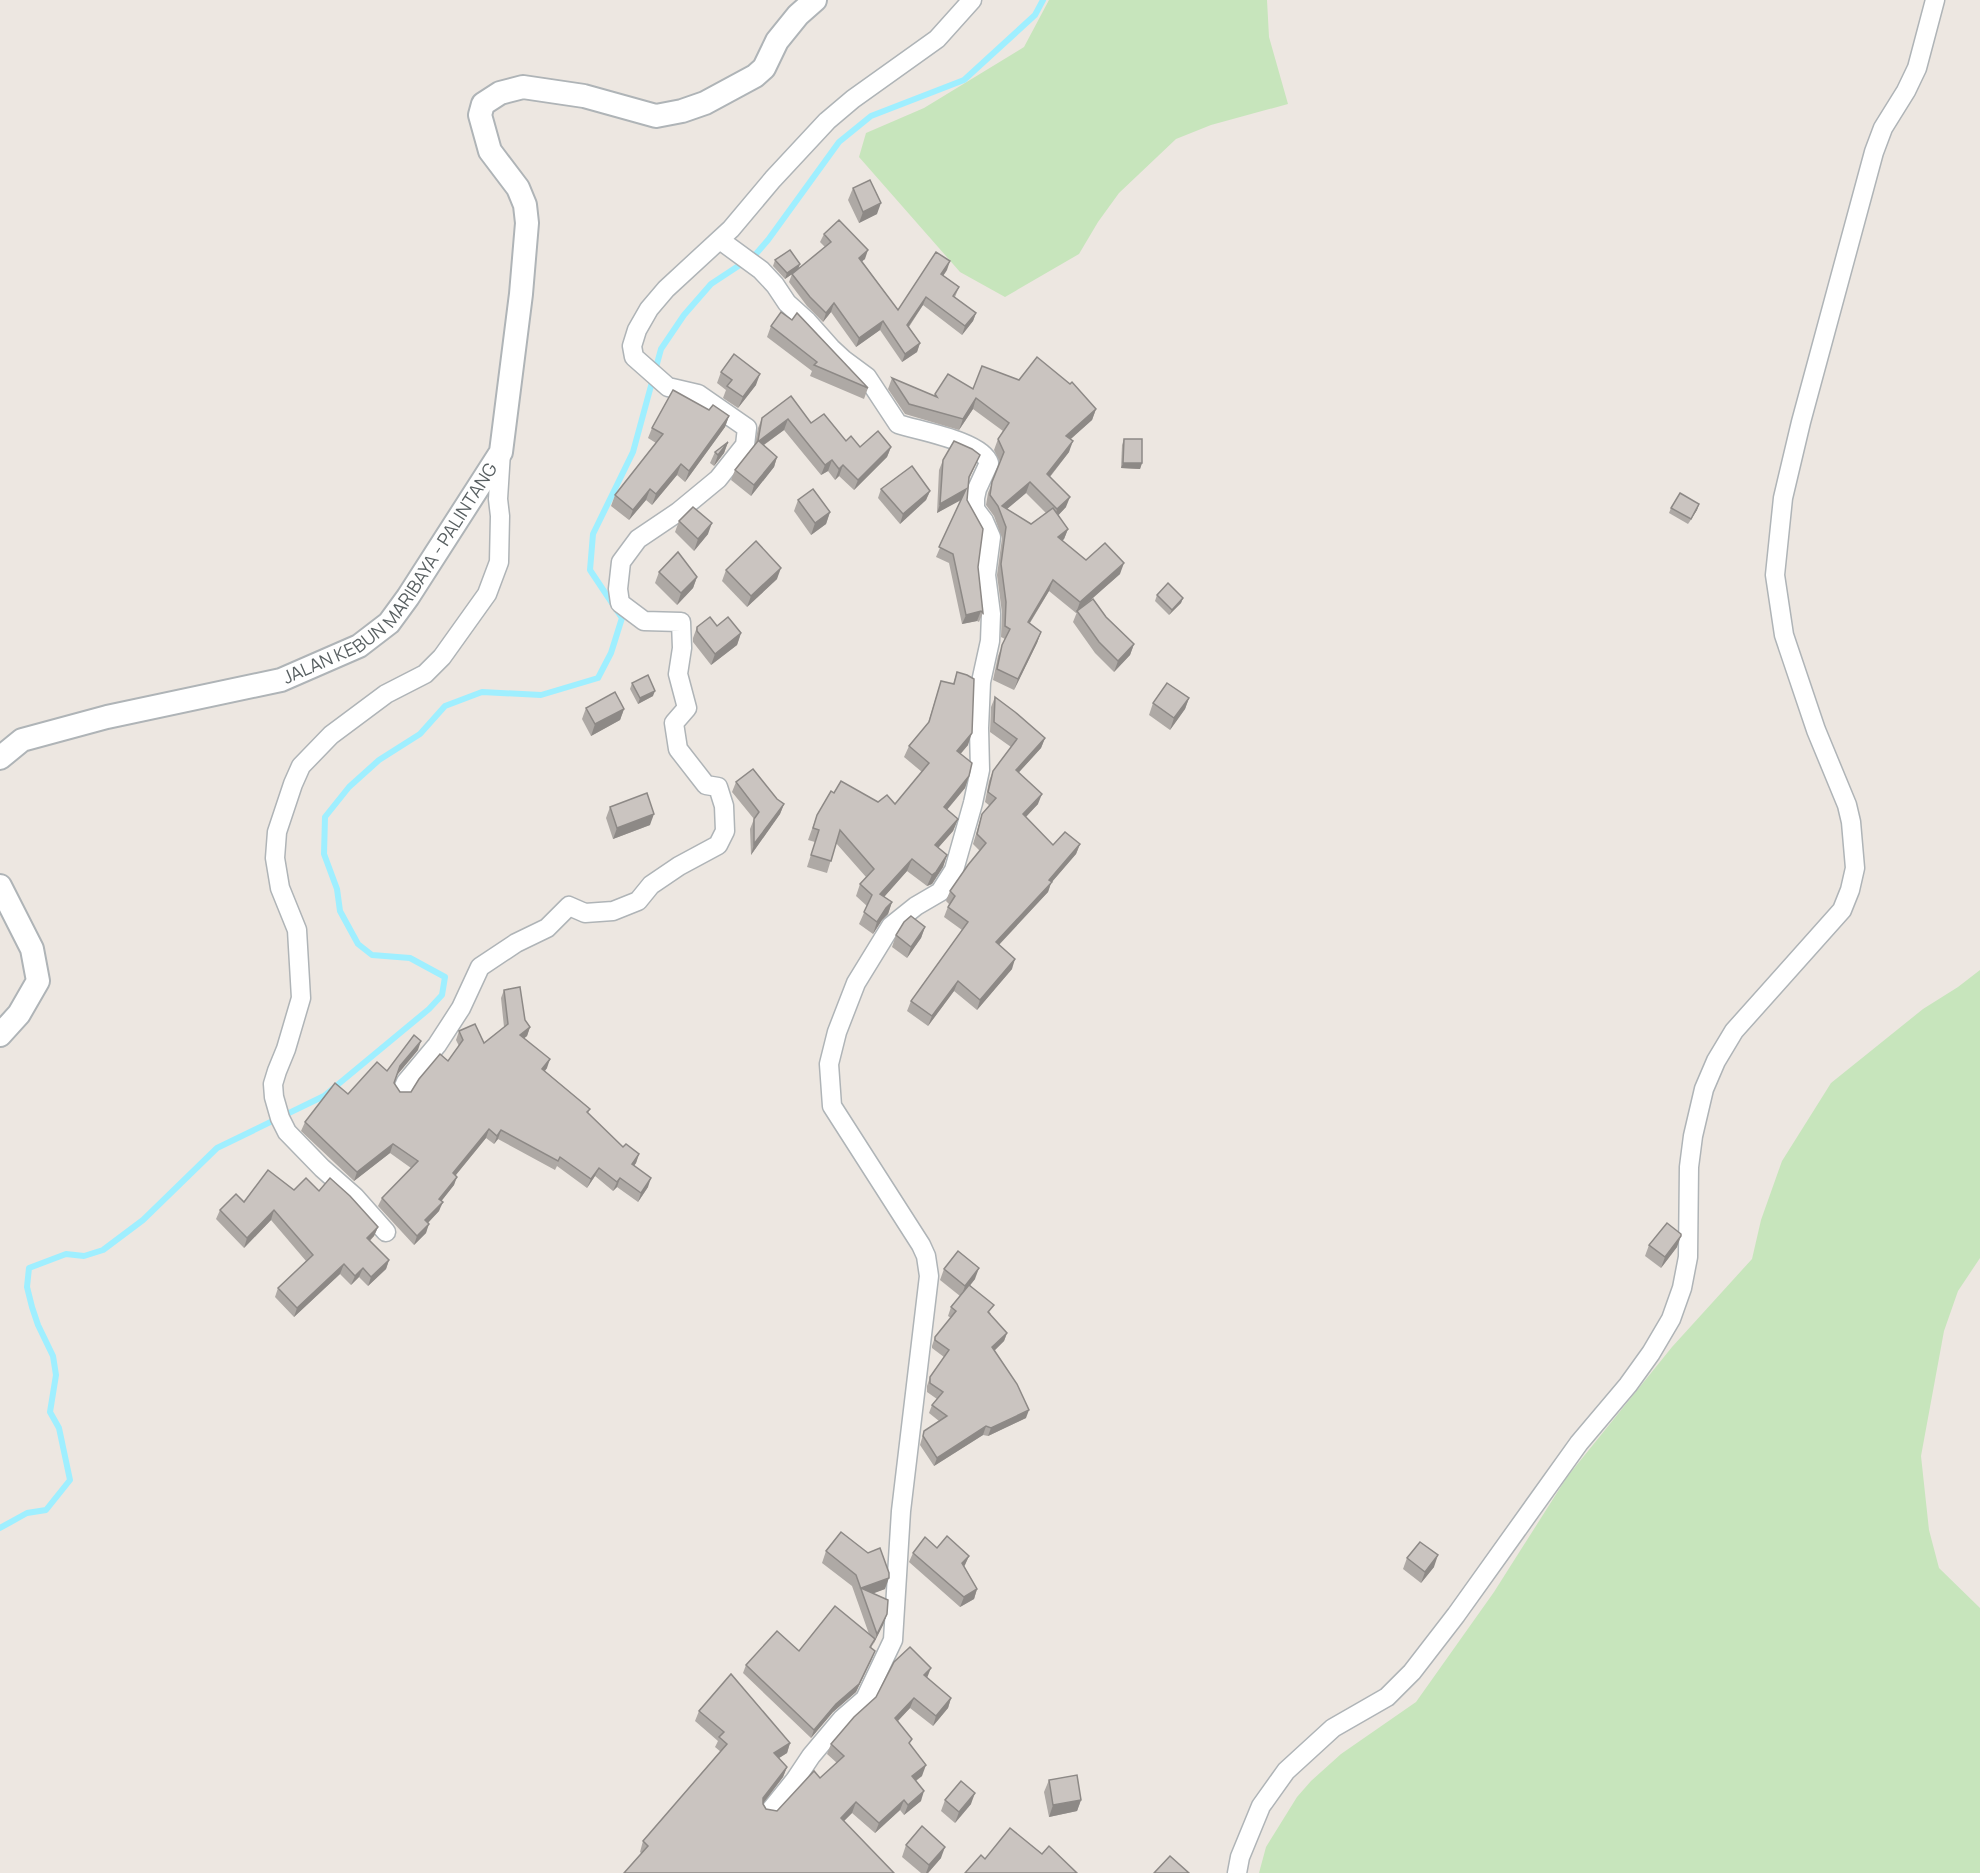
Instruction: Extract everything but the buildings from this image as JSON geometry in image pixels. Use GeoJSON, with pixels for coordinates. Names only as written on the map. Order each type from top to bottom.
{"type":"FeatureCollection","features":[{"type":"Feature","properties":{"kind":"street","name":"JALAN KEBUN MARIBAYA - PALINTANG"},"geometry":{"type":"LineString","coordinates":[[0,758],[22,740],[106,717],[281,680],[359,645],[389,623],[501,452],[521,294],[527,223],[525,205],[518,188],[490,151],[480,115],[483,104],[500,93],[524,87],[584,96],[656,116],[682,111],[705,103],[755,76],[764,68],[784,32],[815,0]]}},
{"type":"Feature","properties":{"kind":"street"},"geometry":{"type":"LineString","coordinates":[[402,1091],[406,1082],[436,1045],[461,1008],[480,967],[516,943],[547,928],[569,906],[585,913],[613,910],[638,901],[651,885],[679,866],[718,845],[725,831],[724,806],[718,787],[706,786],[678,749],[674,723],[687,708],[678,674],[682,648],[681,622],[644,621],[621,603],[618,589],[621,562],[638,539],[678,512],[718,479],[745,446],[747,428],[698,394],[668,387],[634,357],[632,346],[636,330],[649,309],[666,289],[720,240],[826,121],[937,39],[972,0]]}},
{"type":"Feature","properties":{"kind":"street"},"geometry":{"type":"LineString","coordinates":[[1237,1873],[1240,1857],[1261,1806],[1286,1771],[1306,1750],[1333,1728],[1388,1697],[1412,1672],[1463,1606],[1579,1443],[1628,1385],[1651,1353],[1671,1319],[1682,1288],[1688,1257],[1689,1167],[1693,1137],[1704,1089],[1716,1061],[1734,1031],[1842,910],[1850,890],[1855,867],[1847,805],[1809,711],[1784,635],[1775,575],[1783,498],[1801,422],[1875,152],[1883,128],[1917,68],[1935,0]]}},
{"type":"Feature","properties":{"kind":"street"},"geometry":{"type":"LineString","coordinates":[[720,240],[762,270],[787,303],[831,348],[867,377],[897,424],[967,444],[987,456],[989,463],[975,498],[975,509],[984,521],[991,537],[986,575],[991,614],[990,641],[981,682],[980,770],[973,803],[954,870],[940,892],[916,906],[891,926],[856,982],[837,1032],[829,1064],[832,1106],[921,1245],[926,1256],[929,1276],[901,1511],[893,1640],[865,1699],[842,1719],[770,1811]]}},
{"type":"Feature","properties":{"kind":"street"},"geometry":{"type":"LineString","coordinates":[[386,1232],[355,1197],[322,1168],[287,1132],[280,1118],[274,1096],[273,1084],[301,998],[297,930],[280,888],[275,858],[277,832],[293,784],[302,766],[331,735],[386,694],[425,674],[442,657],[487,594],[499,562],[498,499],[501,452]]}},
{"type":"Feature","properties":{"kind":"street"},"geometry":{"type":"LineString","coordinates":[[0,886],[32,949],[38,981],[19,1014],[0,1035]]}},
{"type":"Feature","properties":{"kind":"green space"},"geometry":{"type":"Polygon","coordinates":[[[1049,0],[1267,0],[1269,37],[1288,104],[1211,125],[1176,139],[1119,193],[1079,254],[1005,297],[960,272],[859,157],[866,133],[924,108],[1024,47],[1049,0]]]}},
{"type":"Feature","properties":{"kind":"green space"},"geometry":{"type":"Polygon","coordinates":[[[1980,970],[1980,1258],[1958,1291],[1944,1331],[1921,1456],[1929,1530],[1939,1568],[1980,1608],[1980,1873],[1259,1873],[1266,1847],[1297,1797],[1341,1754],[1416,1702],[1494,1592],[1567,1477],[1672,1347],[1752,1259],[1761,1220],[1782,1161],[1831,1083],[1923,1009],[1980,970]]]}},
{"type":"Feature","properties":{"kind":"waterway"},"geometry":{"type":"LineString","coordinates":[[0,1528],[27,1513],[46,1510],[70,1480],[59,1428],[50,1412],[56,1375],[53,1356],[32,1307],[27,1287],[29,1268],[66,1254],[84,1256],[103,1250],[143,1220],[217,1148],[324,1096],[429,1009],[442,995],[445,977],[410,958],[372,955],[358,944],[340,911],[337,889],[324,854],[325,817],[349,787],[379,760],[420,734],[445,706],[482,692],[541,695],[598,678],[611,653],[622,618],[590,570],[593,534],[633,452],[661,349],[684,315],[711,284],[755,255],[768,240],[839,142],[871,116],[964,80],[1035,15],[1043,0]]}}]}
